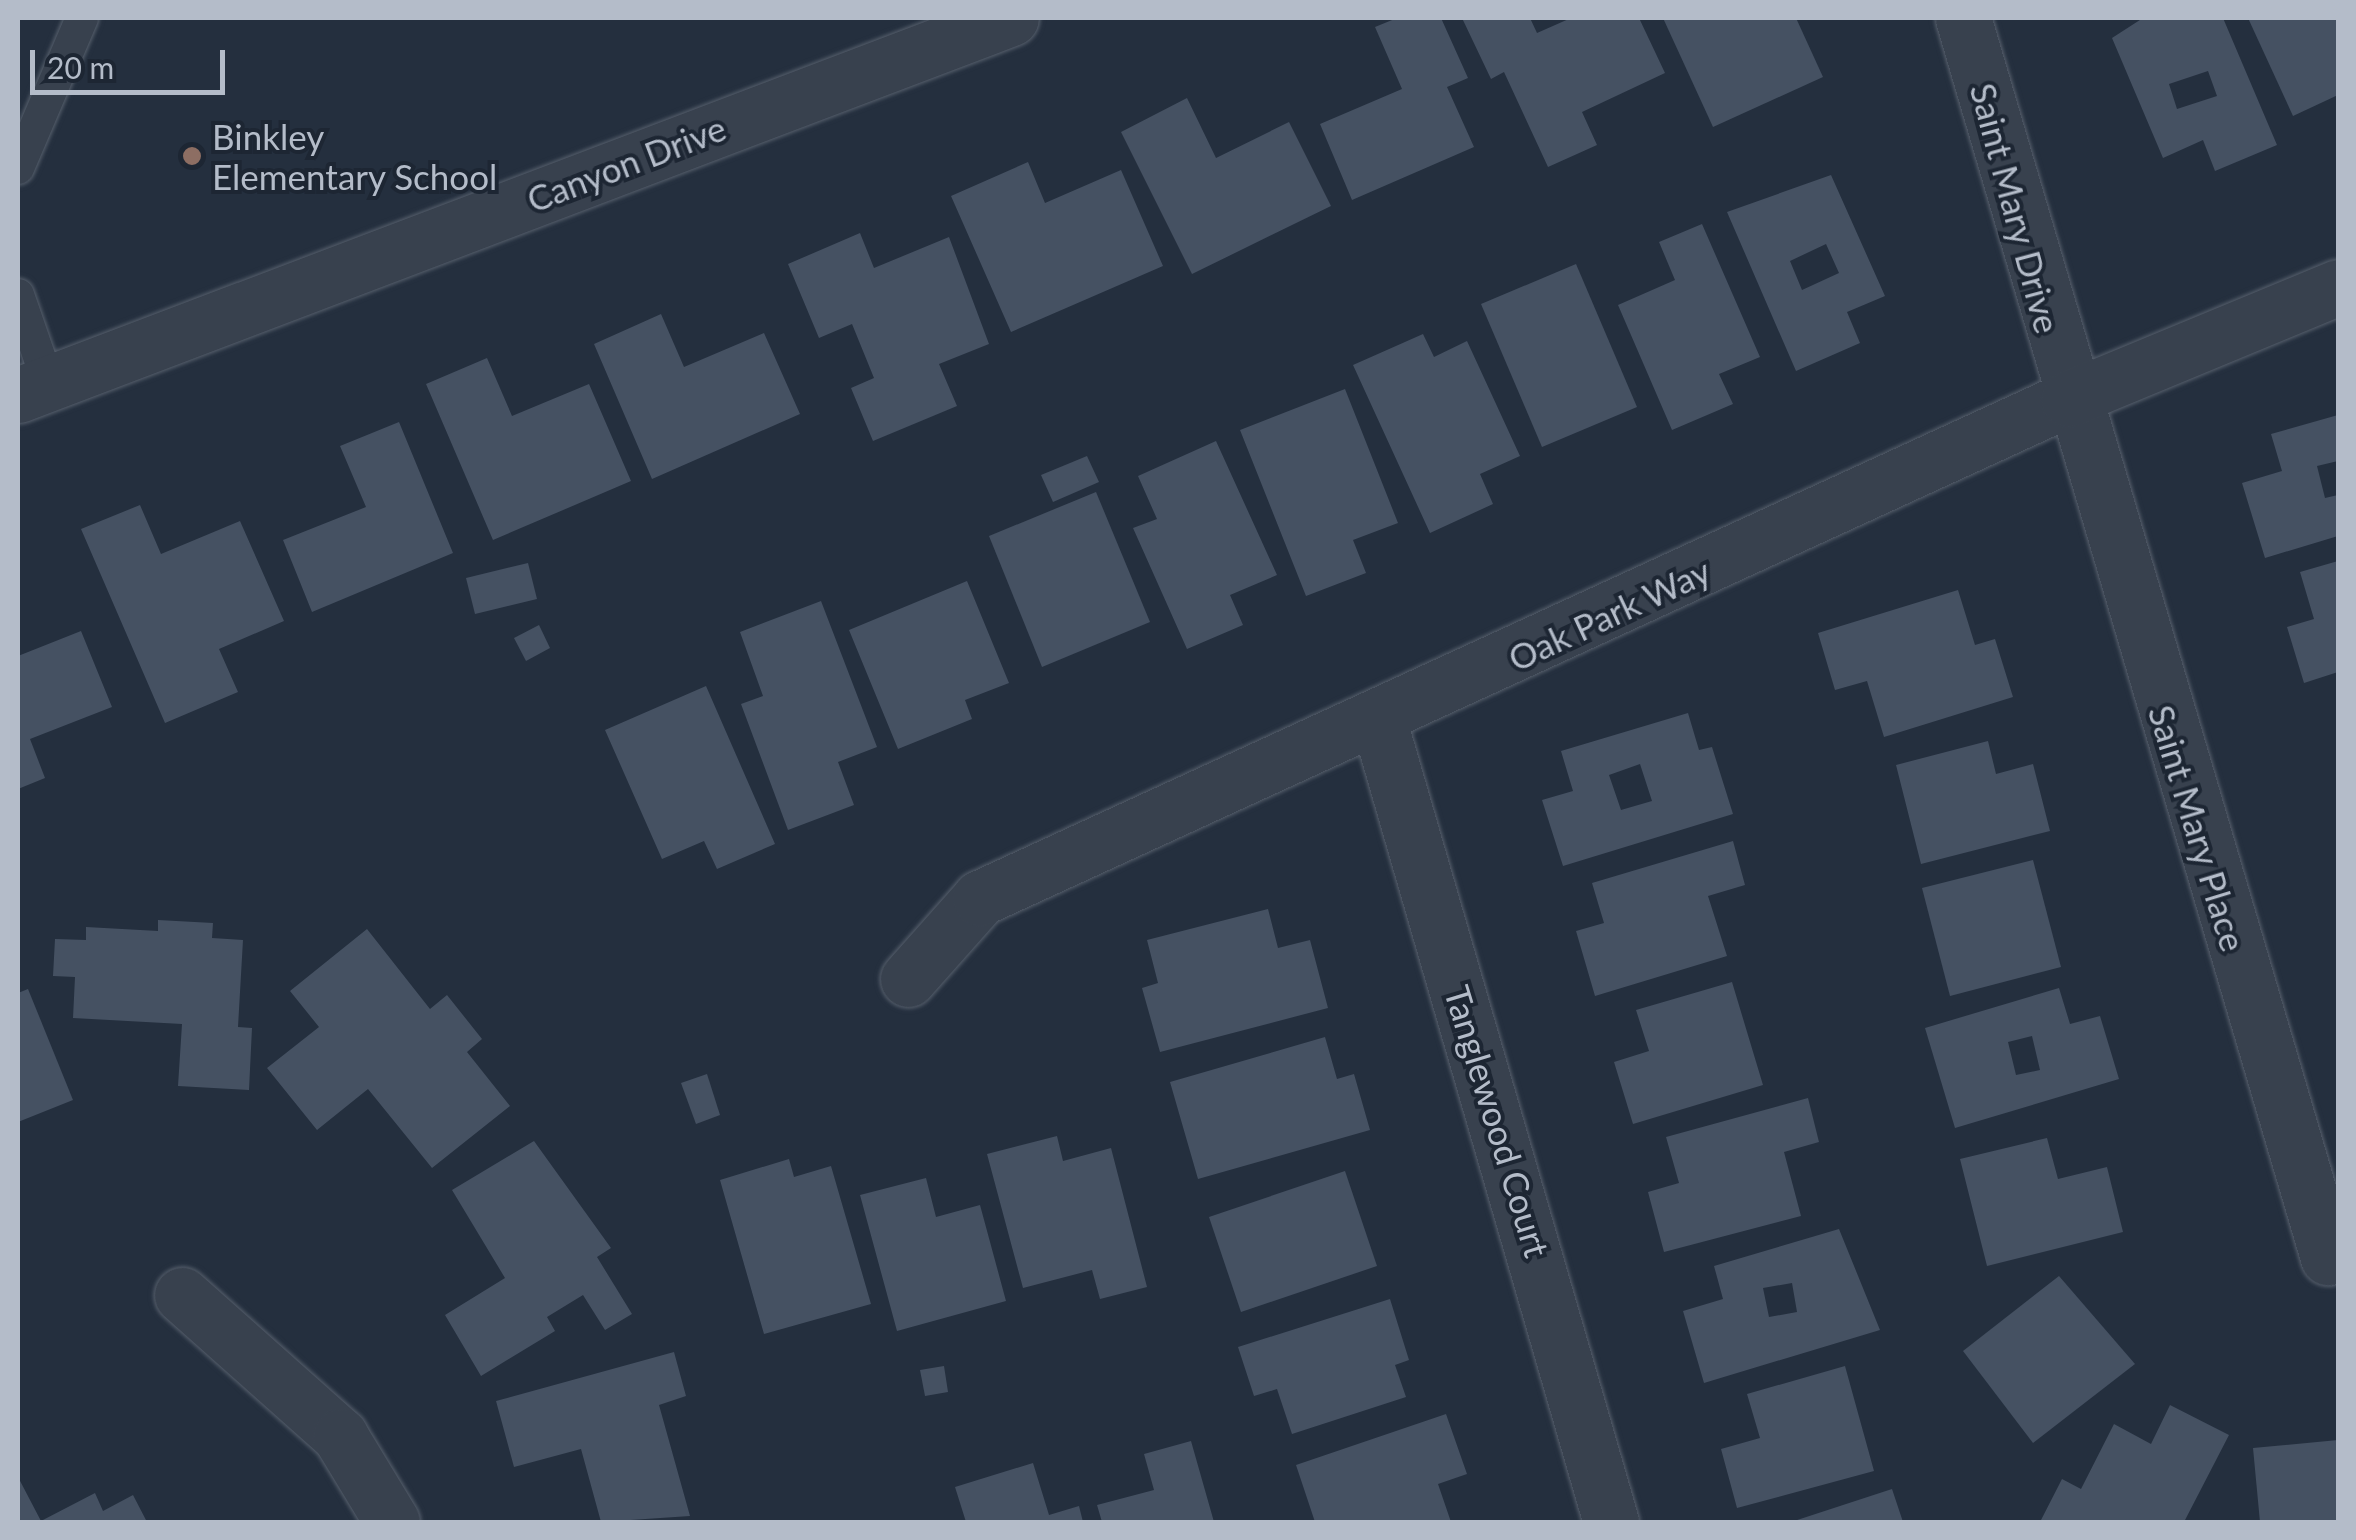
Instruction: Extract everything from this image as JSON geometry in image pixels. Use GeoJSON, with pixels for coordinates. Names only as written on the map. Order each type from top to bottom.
{"type":"FeatureCollection","features":[{"type":"Feature","properties":{"kind":"street","name":"Canyon Drive"},"geometry":{"type":"LineString","coordinates":[[33,389],[1011,18]]}},
{"type":"Feature","properties":{"kind":"street","name":"Saint Mary Drive"},"geometry":{"type":"LineString","coordinates":[[1963,18],[2068,399]]}},
{"type":"Feature","properties":{"kind":"street","name":"Oak Park Way"},"geometry":{"type":"LineString","coordinates":[[908,979],[980,898],[1379,722],[2068,399],[2338,287]]}},
{"type":"Feature","properties":{"kind":"street","name":"Saint Mary Place"},"geometry":{"type":"LineString","coordinates":[[2068,399],[2328,1257]]}},
{"type":"Feature","properties":{"kind":"street","name":"Tanglewood Court"},"geometry":{"type":"LineString","coordinates":[[1379,722],[1612,1522]]}},
{"type":"Feature","properties":{"kind":"street"},"geometry":{"type":"LineString","coordinates":[[182,1294],[340,1436],[392,1522]]}},
{"type":"Feature","properties":{"kind":"lane"},"geometry":{"type":"LineString","coordinates":[[18,168],[82,18]]}},
{"type":"Feature","properties":{"kind":"lane"},"geometry":{"type":"LineString","coordinates":[[18,296],[33,389]]}},
{"type":"Feature","properties":{"kind":"building"},"geometry":{"type":"Polygon","coordinates":[[[1397,18],[1441,18],[1468,78],[1447,87],[1474,147],[1352,200],[1320,124],[1402,89],[1375,27],[1397,18]]]}},
{"type":"Feature","properties":{"kind":"building"},"geometry":{"type":"Polygon","coordinates":[[[1462,18],[1530,18],[1537,33],[1571,18],[1639,18],[1665,73],[1582,112],[1597,145],[1548,167],[1504,72],[1491,79],[1462,18]]]}},
{"type":"Feature","properties":{"kind":"building"},"geometry":{"type":"Polygon","coordinates":[[[1663,18],[1796,18],[1823,77],[1713,127],[1663,18]]]}},
{"type":"Feature","properties":{"kind":"building"},"geometry":{"type":"Polygon","coordinates":[[[2143,18],[2223,18],[2277,145],[2215,171],[2203,140],[2163,158],[2112,38],[2143,18]],[[2208,71],[2169,84],[2177,109],[2217,96],[2208,71]]]}},
{"type":"Feature","properties":{"kind":"building"},"geometry":{"type":"Polygon","coordinates":[[[2248,18],[2338,18],[2338,95],[2293,116],[2248,18]]]}},
{"type":"Feature","properties":{"kind":"building"},"geometry":{"type":"Polygon","coordinates":[[[1187,98],[1216,158],[1289,122],[1331,206],[1192,274],[1121,132],[1187,98]]]}},
{"type":"Feature","properties":{"kind":"building"},"geometry":{"type":"Polygon","coordinates":[[[1028,162],[1045,203],[1121,170],[1163,266],[1011,332],[951,196],[1028,162]]]}},
{"type":"Feature","properties":{"kind":"building"},"geometry":{"type":"Polygon","coordinates":[[[1831,175],[1885,296],[1847,312],[1860,343],[1796,371],[1727,212],[1831,175]],[[1826,244],[1790,261],[1802,290],[1839,273],[1826,244]]]}},
{"type":"Feature","properties":{"kind":"building"},"geometry":{"type":"Polygon","coordinates":[[[1702,224],[1760,357],[1719,374],[1733,404],[1672,430],[1618,305],[1675,280],[1659,242],[1702,224]]]}},
{"type":"Feature","properties":{"kind":"building"},"geometry":{"type":"Polygon","coordinates":[[[860,233],[874,268],[949,237],[989,344],[939,364],[957,406],[873,441],[851,388],[874,378],[852,324],[819,338],[788,264],[860,233]]]}},
{"type":"Feature","properties":{"kind":"building"},"geometry":{"type":"Polygon","coordinates":[[[1576,264],[1637,407],[1542,447],[1481,304],[1576,264]]]}},
{"type":"Feature","properties":{"kind":"building"},"geometry":{"type":"Polygon","coordinates":[[[661,314],[684,367],[764,333],[800,414],[652,479],[594,344],[661,314]]]}},
{"type":"Feature","properties":{"kind":"building"},"geometry":{"type":"Polygon","coordinates":[[[1423,334],[1434,357],[1467,341],[1520,456],[1480,474],[1493,504],[1430,533],[1353,365],[1423,334]]]}},
{"type":"Feature","properties":{"kind":"building"},"geometry":{"type":"Polygon","coordinates":[[[487,358],[512,416],[589,384],[631,481],[493,540],[426,384],[487,358]]]}},
{"type":"Feature","properties":{"kind":"building"},"geometry":{"type":"Polygon","coordinates":[[[1345,389],[1398,523],[1353,540],[1366,573],[1306,596],[1240,430],[1345,389]]]}},
{"type":"Feature","properties":{"kind":"building"},"geometry":{"type":"Polygon","coordinates":[[[2338,415],[2338,461],[2317,466],[2325,498],[2338,495],[2338,536],[2265,558],[2242,483],[2282,471],[2271,434],[2338,415]]]}},
{"type":"Feature","properties":{"kind":"building"},"geometry":{"type":"Polygon","coordinates":[[[399,422],[453,553],[312,612],[283,540],[366,507],[340,446],[399,422]]]}},
{"type":"Feature","properties":{"kind":"building"},"geometry":{"type":"Polygon","coordinates":[[[1216,441],[1277,575],[1230,595],[1243,625],[1187,649],[1133,528],[1157,519],[1138,476],[1216,441]]]}},
{"type":"Feature","properties":{"kind":"building"},"geometry":{"type":"Polygon","coordinates":[[[1087,456],[1099,482],[1053,502],[1041,475],[1087,456]]]}},
{"type":"Feature","properties":{"kind":"building"},"geometry":{"type":"Polygon","coordinates":[[[1096,492],[1150,622],[1042,667],[989,536],[1096,492]]]}},
{"type":"Feature","properties":{"kind":"building"},"geometry":{"type":"Polygon","coordinates":[[[140,505],[161,554],[240,521],[284,621],[219,649],[238,692],[165,723],[81,529],[140,505]]]}},
{"type":"Feature","properties":{"kind":"building"},"geometry":{"type":"Polygon","coordinates":[[[2338,561],[2338,672],[2304,683],[2287,627],[2314,619],[2300,572],[2338,561]]]}},
{"type":"Feature","properties":{"kind":"building"},"geometry":{"type":"Polygon","coordinates":[[[528,563],[537,599],[475,614],[466,578],[528,563]]]}},
{"type":"Feature","properties":{"kind":"building"},"geometry":{"type":"Polygon","coordinates":[[[967,581],[1009,683],[965,700],[972,719],[898,749],[849,630],[967,581]]]}},
{"type":"Feature","properties":{"kind":"building"},"geometry":{"type":"Polygon","coordinates":[[[1958,590],[1975,645],[1995,639],[2013,697],[1884,737],[1867,681],[1835,690],[1818,633],[1958,590]]]}},
{"type":"Feature","properties":{"kind":"building"},"geometry":{"type":"Polygon","coordinates":[[[821,601],[877,747],[838,762],[854,805],[788,830],[741,704],[763,696],[740,632],[821,601]]]}},
{"type":"Feature","properties":{"kind":"building"},"geometry":{"type":"Polygon","coordinates":[[[539,625],[550,648],[526,661],[514,638],[539,625]]]}},
{"type":"Feature","properties":{"kind":"building"},"geometry":{"type":"Polygon","coordinates":[[[81,631],[112,707],[30,739],[45,778],[18,789],[18,656],[81,631]]]}},
{"type":"Feature","properties":{"kind":"building"},"geometry":{"type":"Polygon","coordinates":[[[706,686],[775,844],[717,869],[704,841],[662,859],[605,730],[706,686]]]}},
{"type":"Feature","properties":{"kind":"building"},"geometry":{"type":"Polygon","coordinates":[[[1688,713],[1699,750],[1712,747],[1733,814],[1563,866],[1542,800],[1573,791],[1561,751],[1688,713]],[[1640,764],[1609,775],[1621,810],[1652,801],[1640,764]]]}},
{"type":"Feature","properties":{"kind":"building"},"geometry":{"type":"Polygon","coordinates":[[[1988,741],[1996,774],[2033,764],[2050,831],[1921,864],[1896,765],[1988,741]]]}},
{"type":"Feature","properties":{"kind":"building"},"geometry":{"type":"Polygon","coordinates":[[[1733,841],[1745,885],[1708,896],[1727,956],[1595,996],[1576,931],[1604,923],[1592,883],[1733,841]]]}},
{"type":"Feature","properties":{"kind":"building"},"geometry":{"type":"Polygon","coordinates":[[[2033,860],[2061,967],[1950,996],[1922,888],[2033,860]]]}},
{"type":"Feature","properties":{"kind":"building"},"geometry":{"type":"Polygon","coordinates":[[[1268,909],[1278,948],[1310,940],[1328,1008],[1160,1052],[1142,988],[1158,983],[1147,940],[1268,909]]]}},
{"type":"Feature","properties":{"kind":"building"},"geometry":{"type":"Polygon","coordinates":[[[158,920],[213,923],[212,938],[243,940],[238,1027],[252,1028],[249,1090],[178,1086],[182,1024],[73,1018],[75,977],[53,976],[55,939],[86,940],[86,927],[158,931],[158,920]]]}},
{"type":"Feature","properties":{"kind":"building"},"geometry":{"type":"Polygon","coordinates":[[[367,929],[430,1009],[447,995],[482,1039],[467,1052],[510,1106],[432,1168],[368,1089],[317,1130],[267,1068],[319,1027],[290,991],[367,929]]]}},
{"type":"Feature","properties":{"kind":"building"},"geometry":{"type":"Polygon","coordinates":[[[1732,982],[1763,1085],[1633,1124],[1614,1062],[1649,1051],[1636,1010],[1732,982]]]}},
{"type":"Feature","properties":{"kind":"building"},"geometry":{"type":"Polygon","coordinates":[[[2059,988],[2070,1024],[2100,1016],[2119,1079],[1955,1128],[1925,1028],[2059,988]],[[2032,1036],[2008,1042],[2016,1075],[2040,1070],[2032,1036]]]}},
{"type":"Feature","properties":{"kind":"building"},"geometry":{"type":"Polygon","coordinates":[[[28,989],[73,1100],[18,1122],[18,993],[28,989]]]}},
{"type":"Feature","properties":{"kind":"building"},"geometry":{"type":"Polygon","coordinates":[[[1325,1037],[1337,1079],[1354,1074],[1370,1130],[1198,1179],[1170,1082],[1325,1037]]]}},
{"type":"Feature","properties":{"kind":"building"},"geometry":{"type":"Polygon","coordinates":[[[707,1074],[720,1115],[696,1124],[681,1083],[707,1074]]]}},
{"type":"Feature","properties":{"kind":"building"},"geometry":{"type":"Polygon","coordinates":[[[1808,1098],[1819,1142],[1784,1152],[1801,1216],[1664,1252],[1648,1192],[1679,1183],[1666,1137],[1808,1098]]]}},
{"type":"Feature","properties":{"kind":"building"},"geometry":{"type":"Polygon","coordinates":[[[1057,1136],[1063,1161],[1111,1148],[1147,1287],[1100,1299],[1092,1270],[1023,1288],[987,1154],[1057,1136]]]}},
{"type":"Feature","properties":{"kind":"building"},"geometry":{"type":"Polygon","coordinates":[[[2047,1138],[2058,1179],[2107,1167],[2123,1232],[1987,1266],[1960,1159],[2047,1138]]]}},
{"type":"Feature","properties":{"kind":"building"},"geometry":{"type":"Polygon","coordinates":[[[534,1141],[611,1248],[597,1257],[632,1314],[605,1330],[583,1295],[547,1317],[555,1331],[481,1376],[445,1315],[505,1278],[452,1190],[534,1141]]]}},
{"type":"Feature","properties":{"kind":"building"},"geometry":{"type":"Polygon","coordinates":[[[789,1159],[794,1177],[831,1166],[871,1304],[764,1334],[720,1180],[789,1159]]]}},
{"type":"Feature","properties":{"kind":"building"},"geometry":{"type":"Polygon","coordinates":[[[1345,1171],[1377,1266],[1241,1312],[1209,1217],[1345,1171]]]}},
{"type":"Feature","properties":{"kind":"building"},"geometry":{"type":"Polygon","coordinates":[[[926,1178],[936,1217],[980,1205],[1006,1301],[897,1331],[860,1195],[926,1178]]]}},
{"type":"Feature","properties":{"kind":"building"},"geometry":{"type":"Polygon","coordinates":[[[1839,1229],[1880,1330],[1704,1383],[1683,1311],[1723,1299],[1714,1266],[1839,1229]],[[1792,1283],[1763,1288],[1769,1317],[1797,1312],[1792,1283]]]}},
{"type":"Feature","properties":{"kind":"building"},"geometry":{"type":"Polygon","coordinates":[[[2059,1276],[2135,1364],[2033,1443],[1963,1351],[2059,1276]]]}},
{"type":"Feature","properties":{"kind":"building"},"geometry":{"type":"Polygon","coordinates":[[[1390,1299],[1409,1360],[1395,1365],[1406,1397],[1292,1434],[1277,1389],[1254,1396],[1238,1347],[1390,1299]]]}},
{"type":"Feature","properties":{"kind":"building"},"geometry":{"type":"Polygon","coordinates":[[[674,1352],[686,1396],[659,1405],[690,1516],[601,1522],[581,1449],[514,1467],[496,1401],[674,1352]]]}},
{"type":"Feature","properties":{"kind":"building"},"geometry":{"type":"Polygon","coordinates":[[[944,1366],[948,1392],[925,1396],[920,1370],[944,1366]]]}},
{"type":"Feature","properties":{"kind":"building"},"geometry":{"type":"Polygon","coordinates":[[[1845,1366],[1874,1471],[1737,1508],[1721,1449],[1760,1438],[1747,1394],[1845,1366]]]}},
{"type":"Feature","properties":{"kind":"building"},"geometry":{"type":"Polygon","coordinates":[[[2170,1405],[2229,1435],[2184,1522],[2040,1522],[2062,1479],[2081,1489],[2114,1424],[2151,1444],[2170,1405]]]}},
{"type":"Feature","properties":{"kind":"building"},"geometry":{"type":"Polygon","coordinates":[[[1446,1414],[1467,1474],[1438,1484],[1451,1522],[1315,1522],[1296,1465],[1446,1414]]]}},
{"type":"Feature","properties":{"kind":"building"},"geometry":{"type":"Polygon","coordinates":[[[2338,1440],[2338,1522],[2260,1522],[2253,1448],[2338,1440]]]}},
{"type":"Feature","properties":{"kind":"building"},"geometry":{"type":"Polygon","coordinates":[[[1191,1441],[1214,1522],[1102,1522],[1097,1505],[1154,1490],[1144,1454],[1191,1441]]]}},
{"type":"Feature","properties":{"kind":"building"},"geometry":{"type":"Polygon","coordinates":[[[1033,1463],[1049,1515],[1079,1506],[1083,1522],[966,1522],[955,1487],[1033,1463]]]}},
{"type":"Feature","properties":{"kind":"building"},"geometry":{"type":"Polygon","coordinates":[[[18,1477],[41,1521],[95,1493],[103,1511],[133,1495],[147,1522],[18,1522],[18,1477]]]}},
{"type":"Feature","properties":{"kind":"building"},"geometry":{"type":"Polygon","coordinates":[[[1892,1489],[1903,1522],[1791,1522],[1892,1489]]]}},
{"type":"Feature","properties":{"kind":"place","name":"Binkley Elementary School"},"geometry":{"type":"Point","coordinates":[192,156]}}]}
